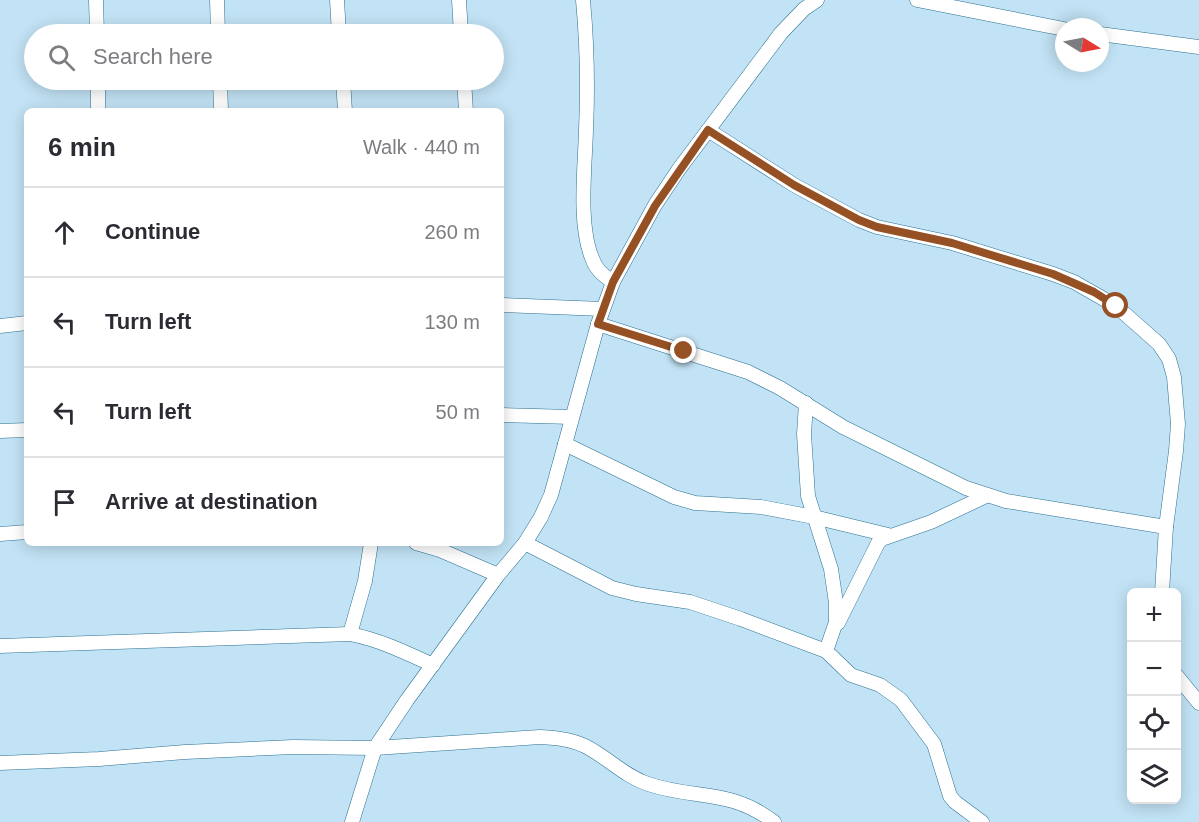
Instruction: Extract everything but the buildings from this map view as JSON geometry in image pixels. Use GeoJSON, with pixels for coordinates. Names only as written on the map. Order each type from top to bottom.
{"type":"FeatureCollection","features":[{"type":"Feature","properties":{"kind":"street"},"geometry":{"type":"LineString","coordinates":[[96,0],[97,24]]}},
{"type":"Feature","properties":{"kind":"street"},"geometry":{"type":"LineString","coordinates":[[217,0],[218,24]]}},
{"type":"Feature","properties":{"kind":"street"},"geometry":{"type":"LineString","coordinates":[[337,0],[338,24]]}},
{"type":"Feature","properties":{"kind":"street"},"geometry":{"type":"LineString","coordinates":[[459,0],[460,24]]}},
{"type":"Feature","properties":{"kind":"street"},"geometry":{"type":"LineString","coordinates":[[583,0],[587,63],[585,222],[591,257],[601,274],[613,282]]}},
{"type":"Feature","properties":{"kind":"street"},"geometry":{"type":"LineString","coordinates":[[352,822],[375,748],[498,575],[525,543],[541,517],[551,495],[603,309],[613,282],[655,206],[708,130],[781,33],[804,9],[817,0]]}},
{"type":"Feature","properties":{"kind":"street"},"geometry":{"type":"LineString","coordinates":[[917,0],[1055,27]]}},
{"type":"Feature","properties":{"kind":"street"},"geometry":{"type":"LineString","coordinates":[[1109,35],[1199,47]]}},
{"type":"Feature","properties":{"kind":"street"},"geometry":{"type":"LineString","coordinates":[[98,90],[98,108]]}},
{"type":"Feature","properties":{"kind":"street"},"geometry":{"type":"LineString","coordinates":[[220,90],[221,108]]}},
{"type":"Feature","properties":{"kind":"street"},"geometry":{"type":"LineString","coordinates":[[344,90],[345,108]]}},
{"type":"Feature","properties":{"kind":"street"},"geometry":{"type":"LineString","coordinates":[[465,90],[466,108]]}},
{"type":"Feature","properties":{"kind":"street"},"geometry":{"type":"LineString","coordinates":[[708,130],[794,185],[859,220],[877,227],[952,243],[1053,274],[1094,292],[1116,306],[1160,344],[1169,359],[1176,397],[1176,451],[1166,526],[1162,588]]}},
{"type":"Feature","properties":{"kind":"street"},"geometry":{"type":"LineString","coordinates":[[504,305],[603,309]]}},
{"type":"Feature","properties":{"kind":"street"},"geometry":{"type":"LineString","coordinates":[[0,326],[24,323]]}},
{"type":"Feature","properties":{"kind":"street"},"geometry":{"type":"LineString","coordinates":[[598,324],[748,372],[806,403],[843,427],[986,496],[1166,526]]}},
{"type":"Feature","properties":{"kind":"street"},"geometry":{"type":"LineString","coordinates":[[806,403],[804,434],[806,484],[831,569],[836,612],[834,631]]}},
{"type":"Feature","properties":{"kind":"street"},"geometry":{"type":"LineString","coordinates":[[504,415],[572,417]]}},
{"type":"Feature","properties":{"kind":"street"},"geometry":{"type":"LineString","coordinates":[[0,431],[24,430]]}},
{"type":"Feature","properties":{"kind":"street"},"geometry":{"type":"LineString","coordinates":[[565,444],[674,497],[695,503],[761,507],[888,535]]}},
{"type":"Feature","properties":{"kind":"street"},"geometry":{"type":"LineString","coordinates":[[826,651],[878,543],[888,535],[931,522],[986,496]]}},
{"type":"Feature","properties":{"kind":"street"},"geometry":{"type":"LineString","coordinates":[[0,534],[24,532]]}},
{"type":"Feature","properties":{"kind":"street"},"geometry":{"type":"LineString","coordinates":[[525,543],[612,588],[690,602],[826,651],[846,671],[880,685],[901,700],[934,744],[950,796],[982,822]]}},
{"type":"Feature","properties":{"kind":"street"},"geometry":{"type":"LineString","coordinates":[[350,634],[365,581],[371,546]]}},
{"type":"Feature","properties":{"kind":"street"},"geometry":{"type":"LineString","coordinates":[[426,546],[498,575]]}},
{"type":"Feature","properties":{"kind":"street"},"geometry":{"type":"LineString","coordinates":[[0,646],[350,634],[394,646],[433,665]]}},
{"type":"Feature","properties":{"kind":"street"},"geometry":{"type":"LineString","coordinates":[[1181,681],[1199,703]]}},
{"type":"Feature","properties":{"kind":"street"},"geometry":{"type":"LineString","coordinates":[[0,762],[99,759],[281,747],[375,748],[558,738],[585,746],[620,770],[649,784],[731,799],[762,813],[774,822]]}},
{"type":"Feature","properties":{"kind":"route"},"geometry":{"type":"LineString","coordinates":[[684,351],[598,324],[613,282],[655,206],[708,130],[794,185],[859,220],[877,227],[952,243],[1001,260],[1053,274],[1094,292],[1116,306]]}}]}
